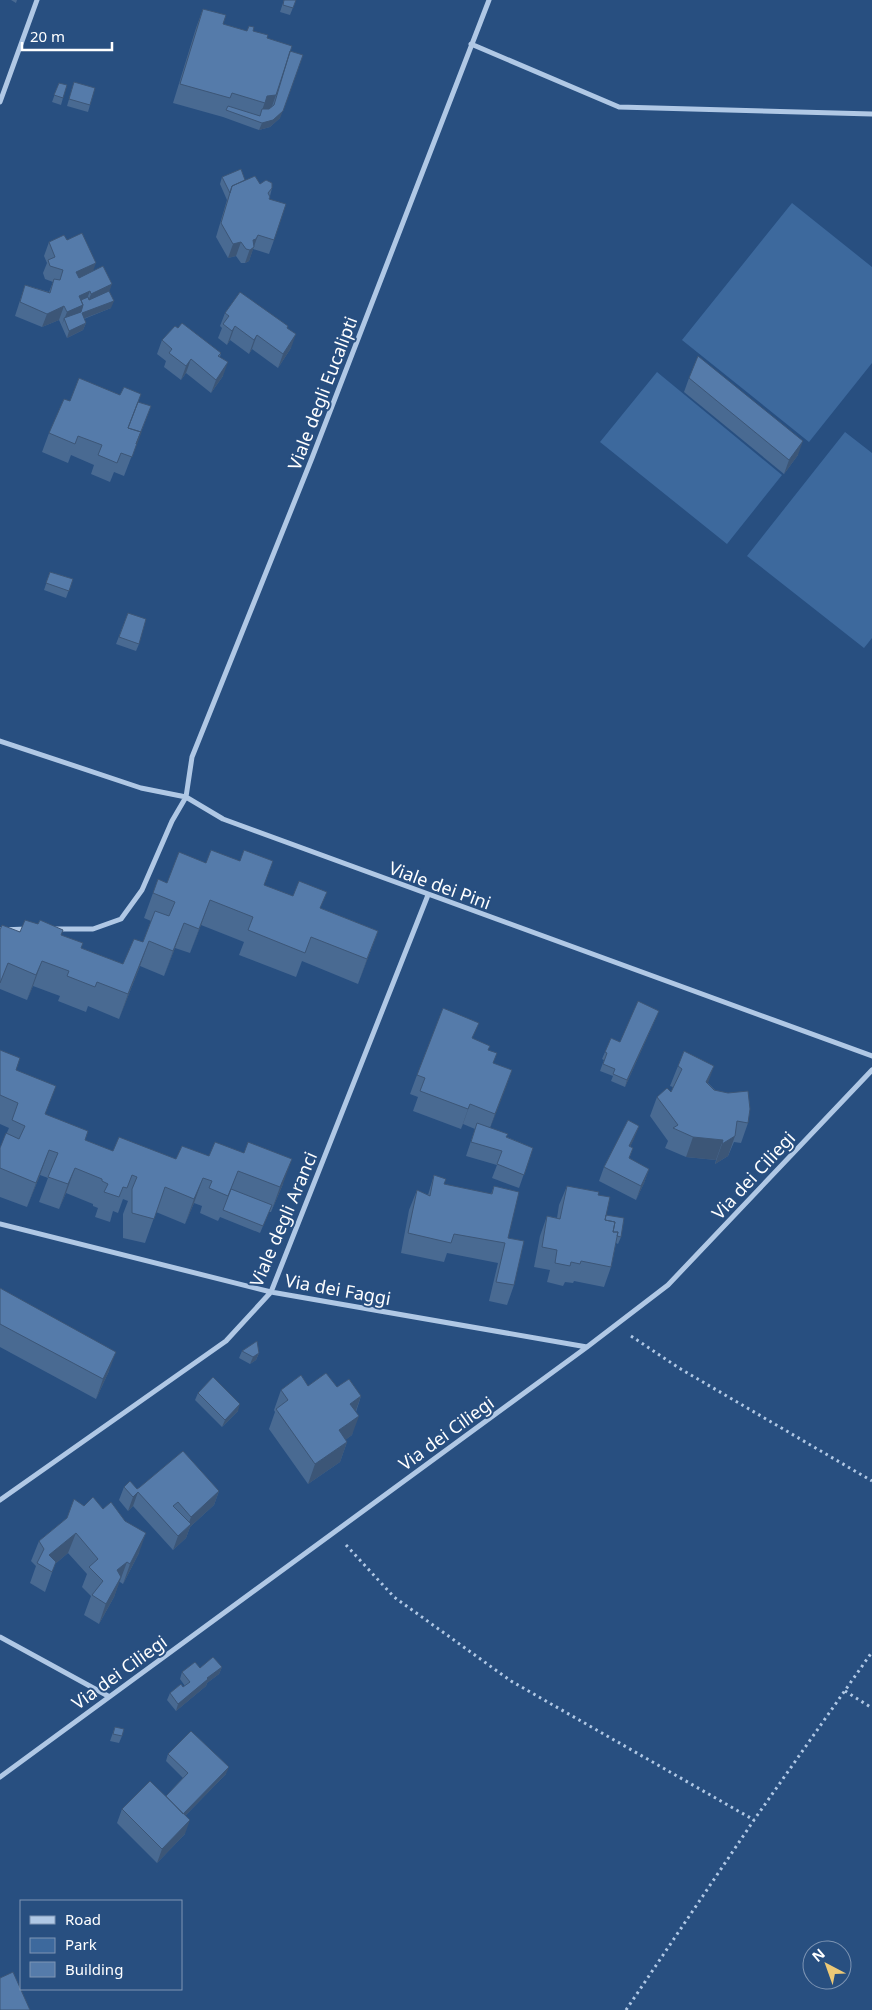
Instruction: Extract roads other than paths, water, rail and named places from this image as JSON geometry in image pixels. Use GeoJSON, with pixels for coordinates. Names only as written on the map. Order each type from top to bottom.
{"type":"FeatureCollection","features":[{"type":"Feature","properties":{"kind":"street"},"geometry":{"type":"LineString","coordinates":[[0,102],[37,0]]}},
{"type":"Feature","properties":{"kind":"street","name":"Viale degli Eucalipti"},"geometry":{"type":"LineString","coordinates":[[186,798],[192,756],[312,458],[488,0]]}},
{"type":"Feature","properties":{"kind":"street"},"geometry":{"type":"LineString","coordinates":[[471,44],[619,107],[872,114]]}},
{"type":"Feature","properties":{"kind":"street","name":"Viale dei Pini"},"geometry":{"type":"LineString","coordinates":[[0,740],[141,788],[186,798],[223,819],[872,1056]]}},
{"type":"Feature","properties":{"kind":"street"},"geometry":{"type":"LineString","coordinates":[[45,929],[93,929],[121,919],[142,890],[172,822],[186,798]]}},
{"type":"Feature","properties":{"kind":"street","name":"Viale degli Aranci"},"geometry":{"type":"LineString","coordinates":[[0,1500],[226,1341],[271,1292],[428,895]]}},
{"type":"Feature","properties":{"kind":"street"},"geometry":{"type":"LineString","coordinates":[[0,930],[35,929]]}},
{"type":"Feature","properties":{"kind":"street","name":"Via dei Ciliegi"},"geometry":{"type":"LineString","coordinates":[[0,1777],[108,1696],[616,1326],[668,1285],[872,1070]]}},
{"type":"Feature","properties":{"kind":"street","name":"Via dei Faggi"},"geometry":{"type":"LineString","coordinates":[[0,1224],[271,1292],[587,1347]]}},
{"type":"Feature","properties":{"kind":"street"},"geometry":{"type":"LineString","coordinates":[[0,1637],[108,1696]]}}]}
